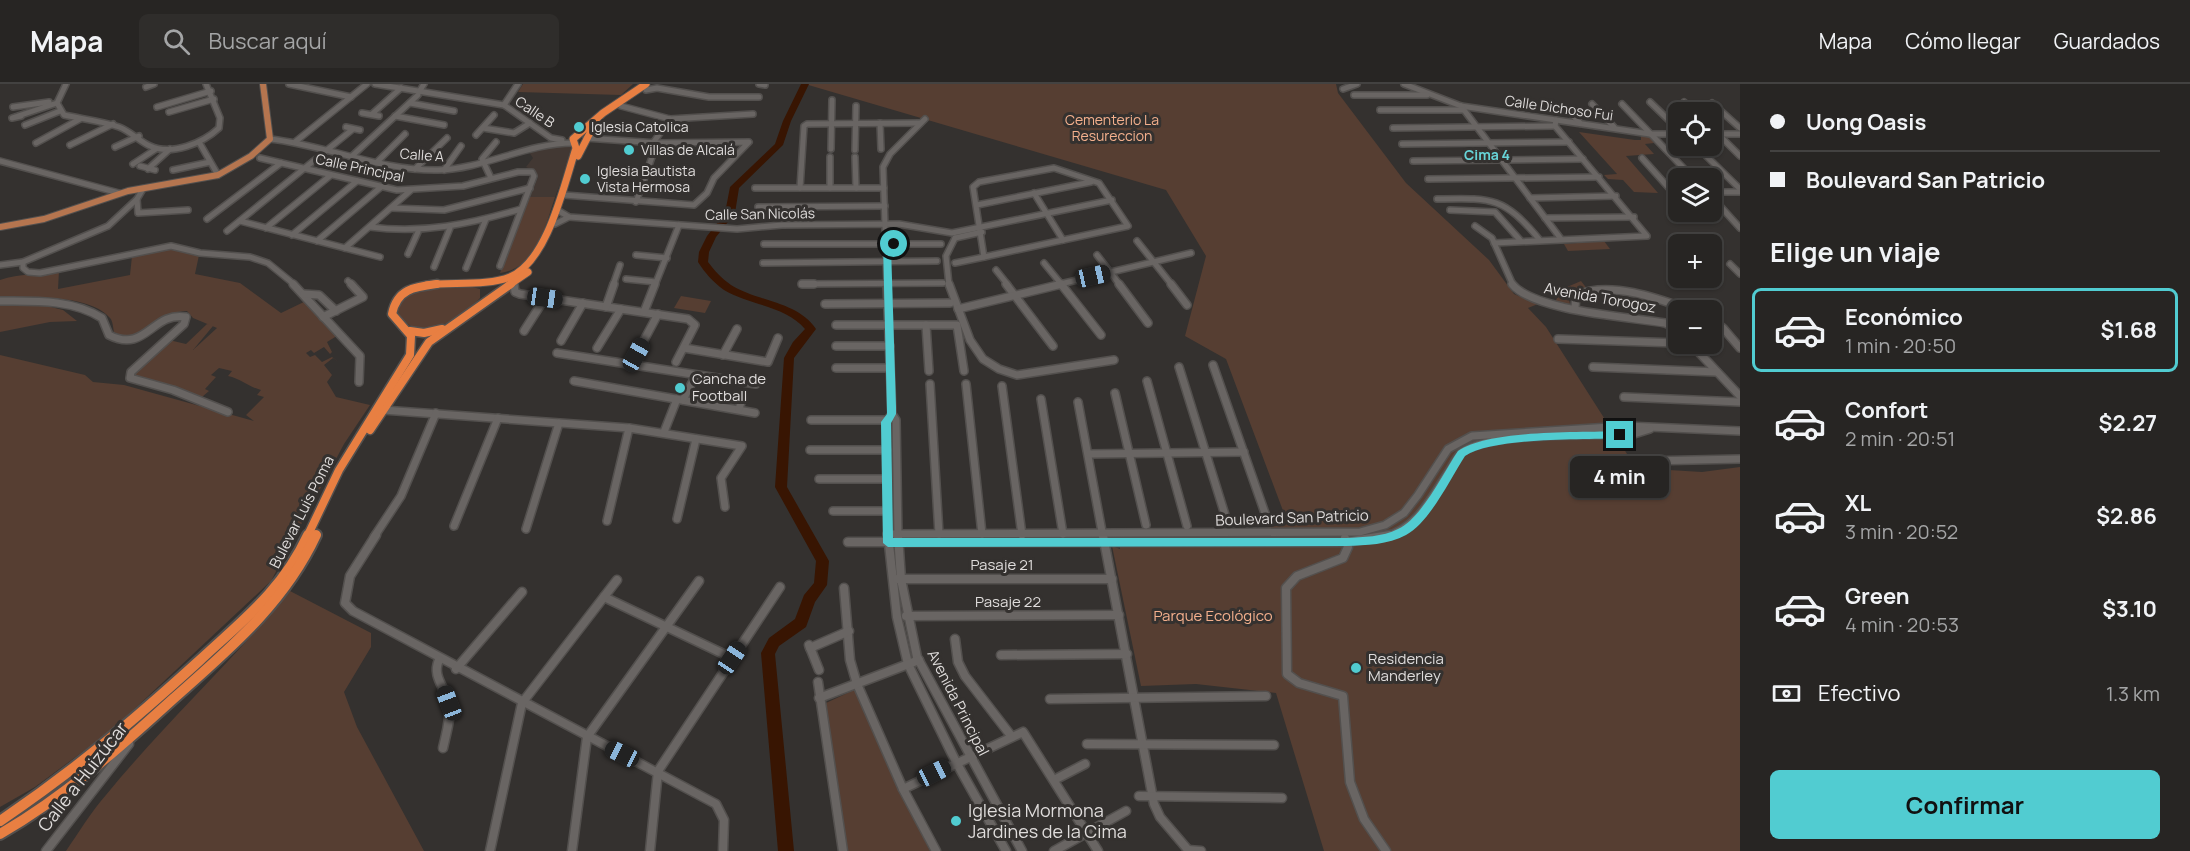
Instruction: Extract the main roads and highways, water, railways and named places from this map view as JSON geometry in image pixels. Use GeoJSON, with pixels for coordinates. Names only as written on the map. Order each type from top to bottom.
{"type":"FeatureCollection","features":[{"type":"Feature","properties":{"kind":"highway"},"geometry":{"type":"LineString","coordinates":[[574,141],[603,113],[646,87],[656,85]]}},
{"type":"Feature","properties":{"kind":"highway"},"geometry":{"type":"LineString","coordinates":[[574,141],[585,141],[597,124],[646,87]]}},
{"type":"Feature","properties":{"kind":"highway"},"geometry":{"type":"LineString","coordinates":[[451,325],[430,333],[410,331],[391,312],[393,303],[401,295],[424,285],[507,278],[522,270],[532,260],[546,232],[576,148],[574,141]]}},
{"type":"Feature","properties":{"kind":"highway","name":"Bulevar Luis Poma"},"geometry":{"type":"LineString","coordinates":[[0,821],[60,781],[118,735],[274,592],[296,561],[339,470],[423,349],[451,325],[514,282],[537,263],[555,224],[585,141]]}},
{"type":"Feature","properties":{"kind":"highway"},"geometry":{"type":"LineString","coordinates":[[469,283],[488,286],[486,301]]}},
{"type":"Feature","properties":{"kind":"highway","name":"Bulevar Luis Poma"},"geometry":{"type":"LineString","coordinates":[[0,834],[49,803],[145,723],[208,667],[291,581],[308,554],[338,482],[412,350],[413,338],[410,331]]}},
{"type":"Feature","properties":{"kind":"main road"},"geometry":{"type":"LineString","coordinates":[[0,227],[44,219],[119,194],[218,175],[251,156],[270,139],[263,84]]}},
{"type":"Feature","properties":{"kind":"waterway"},"geometry":{"type":"LineString","coordinates":[[786,851],[768,653],[774,642],[801,623],[809,599],[820,585],[823,561],[781,487],[789,358],[811,329],[803,320],[791,313],[728,287],[714,276],[703,262],[704,252],[712,236],[730,213],[735,187],[779,145],[787,121],[805,84]]}},
{"type":"Feature","properties":{"kind":"place","name":"Iglesia Catolica"},"geometry":{"type":"Point","coordinates":[579,127]}},
{"type":"Feature","properties":{"kind":"place","name":"Villas de Alcalá"},"geometry":{"type":"Point","coordinates":[629,150]}},
{"type":"Feature","properties":{"kind":"place","name":"Iglesia Bautista Vista Hermosa"},"geometry":{"type":"Point","coordinates":[585,179]}},
{"type":"Feature","properties":{"kind":"place","name":"Cancha de Football"},"geometry":{"type":"Point","coordinates":[680,388]}},
{"type":"Feature","properties":{"kind":"place","name":"Residencia Manderley"},"geometry":{"type":"Point","coordinates":[1356,668]}},
{"type":"Feature","properties":{"kind":"place","name":"Iglesia Mormona Jardines de la Cima"},"geometry":{"type":"Point","coordinates":[956,821]}},
{"type":"Feature","properties":{"kind":"district","name":"Cima 4"},"geometry":{"type":"Point","coordinates":[1487,155]}},
{"type":"Feature","properties":{"kind":"park label","name":"Cementerio La Resureccion"},"geometry":{"type":"Point","coordinates":[1112,128]}},
{"type":"Feature","properties":{"kind":"park label","name":"Parque Ecológico"},"geometry":{"type":"Point","coordinates":[1213,616]}}]}
